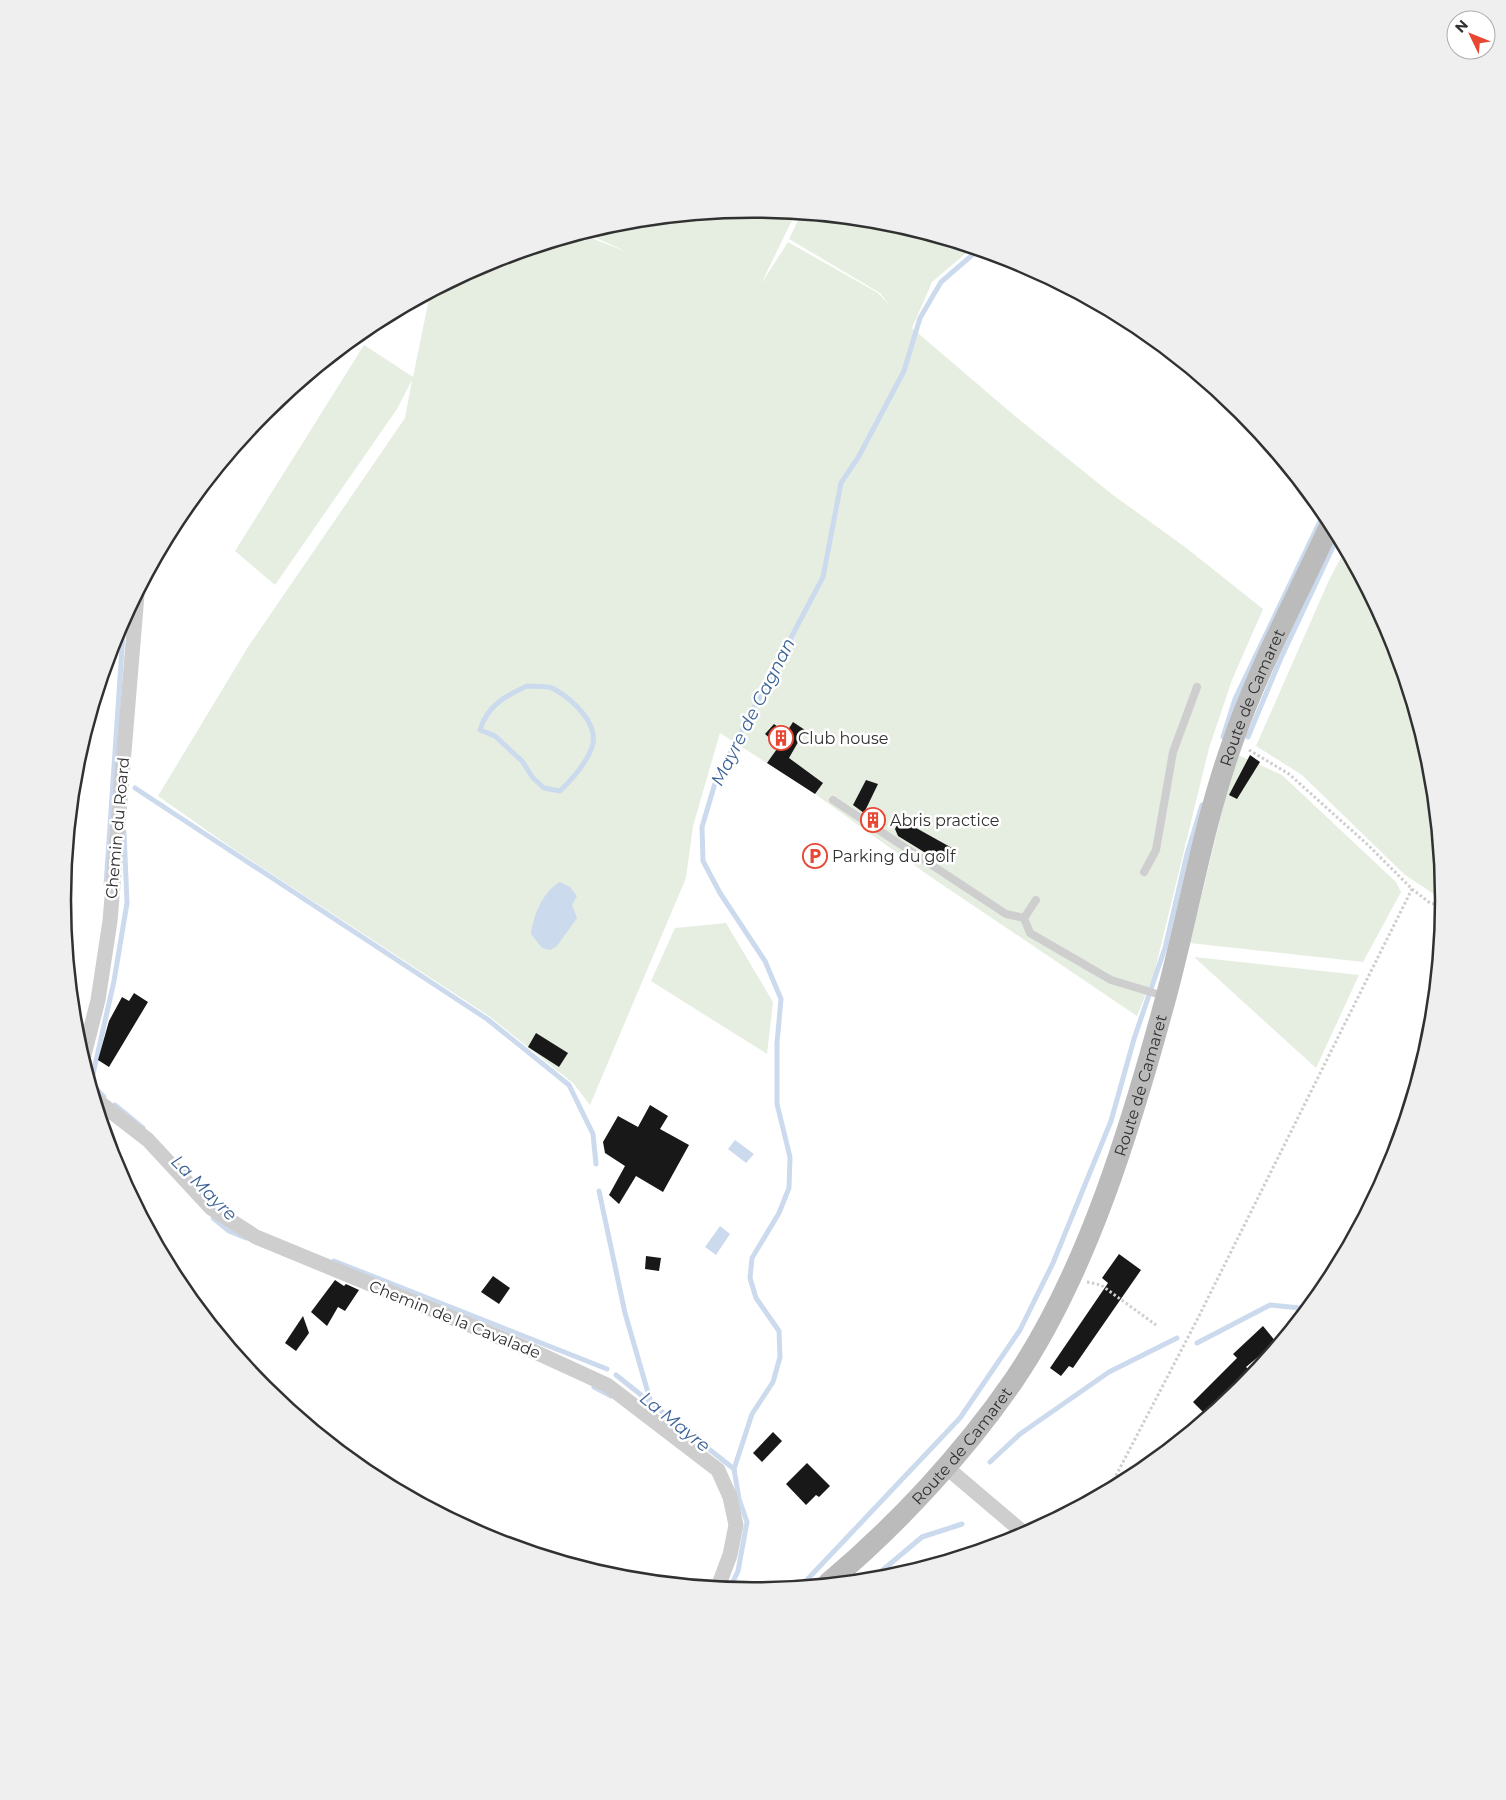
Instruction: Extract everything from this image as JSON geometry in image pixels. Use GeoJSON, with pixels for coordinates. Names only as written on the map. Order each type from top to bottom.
{"type":"FeatureCollection","features":[{"type":"Feature","properties":{"kind":"main road","name":"Route de Camaret"},"geometry":{"type":"LineString","coordinates":[[835,1577],[860,1555],[946,1466],[1014,1379],[1070,1277],[1098,1210],[1130,1118],[1166,997],[1232,742],[1258,679],[1326,531]]}},
{"type":"Feature","properties":{"kind":"street","name":"Chemin du Roard"},"geometry":{"type":"LineString","coordinates":[[87,1045],[98,1000],[110,921],[134,615]]}},
{"type":"Feature","properties":{"kind":"street","name":"Chemin de la Cavalade"},"geometry":{"type":"LineString","coordinates":[[103,1105],[148,1140],[211,1208],[256,1237],[533,1351],[608,1385],[718,1470],[730,1497],[736,1525],[730,1555],[720,1581]]}},
{"type":"Feature","properties":{"kind":"street"},"geometry":{"type":"LineString","coordinates":[[946,1466],[1018,1528]]}},
{"type":"Feature","properties":{"kind":"lane"},"geometry":{"type":"LineString","coordinates":[[1144,872],[1156,850],[1173,752],[1198,687]]}},
{"type":"Feature","properties":{"kind":"lane"},"geometry":{"type":"LineString","coordinates":[[833,800],[1006,914],[1024,918]]}},
{"type":"Feature","properties":{"kind":"lane"},"geometry":{"type":"LineString","coordinates":[[1024,918],[1036,900]]}},
{"type":"Feature","properties":{"kind":"lane"},"geometry":{"type":"LineString","coordinates":[[1024,918],[1030,933],[1111,980],[1166,997]]}},
{"type":"Feature","properties":{"kind":"path"},"geometry":{"type":"LineString","coordinates":[[1232,742],[1289,774],[1368,845],[1412,889],[1430,903],[1435,904]]}},
{"type":"Feature","properties":{"kind":"path"},"geometry":{"type":"LineString","coordinates":[[1115,1477],[1412,889]]}},
{"type":"Feature","properties":{"kind":"path"},"geometry":{"type":"LineString","coordinates":[[1070,1277],[1101,1285],[1156,1325]]}},
{"type":"Feature","properties":{"kind":"shaded area"},"geometry":{"type":"Polygon","coordinates":[[[753,218],[792,220],[761,284],[788,242],[878,293],[891,307],[880,293],[789,239],[798,220],[886,231],[967,252],[932,282],[912,328],[1016,417],[1113,495],[1185,547],[1263,609],[1232,680],[1209,748],[1154,974],[1137,1016],[928,875],[815,794],[720,733],[693,826],[686,878],[590,1105],[573,1083],[489,1016],[232,848],[158,796],[248,647],[405,418],[412,380],[397,409],[275,585],[235,551],[364,345],[413,377],[429,301],[492,270],[534,254],[577,241],[591,238],[627,252],[594,237],[664,224],[708,220],[753,218]]]}},
{"type":"Feature","properties":{"kind":"shaded area"},"geometry":{"type":"Polygon","coordinates":[[[1342,557],[1383,639],[1399,681],[1422,767],[1429,811],[1435,895],[1405,875],[1302,775],[1256,746],[1329,580],[1342,557]]]}},
{"type":"Feature","properties":{"kind":"shaded area"},"geometry":{"type":"Polygon","coordinates":[[[1236,754],[1282,775],[1396,882],[1401,892],[1363,962],[1190,943],[1236,754]]]}},
{"type":"Feature","properties":{"kind":"shaded area"},"geometry":{"type":"Polygon","coordinates":[[[726,923],[773,1002],[767,1054],[651,981],[675,928],[726,923]]]}},
{"type":"Feature","properties":{"kind":"shaded area"},"geometry":{"type":"Polygon","coordinates":[[[1194,957],[1359,975],[1316,1068],[1194,957]]]}},
{"type":"Feature","properties":{"kind":"water"},"geometry":{"type":"Polygon","coordinates":[[[560,882],[570,887],[577,896],[572,905],[577,918],[557,946],[550,950],[542,948],[531,934],[540,905],[549,891],[560,882]]]}},
{"type":"Feature","properties":{"kind":"water"},"geometry":{"type":"Polygon","coordinates":[[[735,1140],[754,1154],[746,1163],[728,1149],[735,1140]]]}},
{"type":"Feature","properties":{"kind":"water"},"geometry":{"type":"Polygon","coordinates":[[[720,1226],[730,1234],[716,1255],[705,1247],[720,1226]]]}},
{"type":"Feature","properties":{"kind":"building"},"geometry":{"type":"Polygon","coordinates":[[[793,722],[805,730],[789,758],[823,783],[815,794],[767,763],[779,746],[765,734],[774,724],[786,733],[793,722]]]}},
{"type":"Feature","properties":{"kind":"building"},"geometry":{"type":"Polygon","coordinates":[[[1250,755],[1260,762],[1237,799],[1229,795],[1250,755]]]}},
{"type":"Feature","properties":{"kind":"building"},"geometry":{"type":"Polygon","coordinates":[[[866,780],[878,784],[864,813],[853,805],[866,780]]]}},
{"type":"Feature","properties":{"kind":"building"},"geometry":{"type":"Polygon","coordinates":[[[900,819],[952,848],[942,863],[898,836],[895,829],[900,819]]]}},
{"type":"Feature","properties":{"kind":"building"},"geometry":{"type":"Polygon","coordinates":[[[134,993],[148,1002],[109,1067],[98,1060],[109,1021],[122,997],[129,1001],[134,993]]]}},
{"type":"Feature","properties":{"kind":"building"},"geometry":{"type":"Polygon","coordinates":[[[536,1033],[568,1053],[559,1067],[528,1047],[536,1033]]]}},
{"type":"Feature","properties":{"kind":"building"},"geometry":{"type":"Polygon","coordinates":[[[650,1105],[668,1116],[660,1129],[689,1145],[663,1192],[636,1176],[619,1204],[609,1195],[625,1166],[605,1153],[603,1142],[618,1116],[638,1127],[650,1105]]]}},
{"type":"Feature","properties":{"kind":"building"},"geometry":{"type":"Polygon","coordinates":[[[1119,1254],[1141,1270],[1073,1368],[1069,1366],[1061,1376],[1050,1368],[1108,1283],[1102,1278],[1119,1254]]]}},
{"type":"Feature","properties":{"kind":"building"},"geometry":{"type":"Polygon","coordinates":[[[646,1256],[661,1258],[659,1271],[645,1269],[646,1256]]]}},
{"type":"Feature","properties":{"kind":"building"},"geometry":{"type":"Polygon","coordinates":[[[493,1276],[510,1288],[499,1304],[481,1292],[493,1276]]]}},
{"type":"Feature","properties":{"kind":"building"},"geometry":{"type":"Polygon","coordinates":[[[335,1280],[344,1286],[346,1284],[359,1290],[345,1311],[338,1307],[327,1326],[311,1312],[335,1280]]]}},
{"type":"Feature","properties":{"kind":"building"},"geometry":{"type":"Polygon","coordinates":[[[303,1316],[309,1333],[296,1351],[285,1343],[303,1316]]]}},
{"type":"Feature","properties":{"kind":"building"},"geometry":{"type":"Polygon","coordinates":[[[1263,1326],[1274,1340],[1204,1413],[1193,1402],[1237,1358],[1233,1354],[1263,1326]]]}},
{"type":"Feature","properties":{"kind":"building"},"geometry":{"type":"Polygon","coordinates":[[[773,1432],[782,1441],[762,1462],[753,1453],[773,1432]]]}},
{"type":"Feature","properties":{"kind":"building"},"geometry":{"type":"Polygon","coordinates":[[[807,1463],[830,1486],[819,1497],[816,1495],[806,1505],[786,1484],[807,1463]]]}},
{"type":"Feature","properties":{"kind":"waterway","name":"Mayre de Cagnan"},"geometry":{"type":"LineString","coordinates":[[733,1581],[738,1571],[747,1522],[739,1499],[734,1469],[752,1414],[773,1382],[780,1357],[779,1331],[756,1298],[750,1278],[752,1258],[779,1213],[789,1188],[790,1157],[777,1104],[777,1043],[781,999],[765,961],[720,893],[703,861],[702,827],[716,780],[823,577],[841,483],[859,456],[904,371],[920,318],[941,282],[973,254]]}},
{"type":"Feature","properties":{"kind":"waterway"},"geometry":{"type":"LineString","coordinates":[[1223,737],[1235,699],[1320,521]]}},
{"type":"Feature","properties":{"kind":"waterway"},"geometry":{"type":"LineString","coordinates":[[1248,737],[1281,658],[1334,544]]}},
{"type":"Feature","properties":{"kind":"waterway","name":"La Mayre"},"geometry":{"type":"LineString","coordinates":[[106,885],[123,640]]}},
{"type":"Feature","properties":{"kind":"waterway"},"geometry":{"type":"LineString","coordinates":[[527,686],[548,687],[561,693],[583,713],[592,730],[592,747],[586,759],[579,770],[560,791],[544,788],[533,778],[522,761],[495,736],[480,730],[487,714],[492,708],[504,698],[527,686]]}},
{"type":"Feature","properties":{"kind":"waterway"},"geometry":{"type":"LineString","coordinates":[[135,788],[487,1019],[569,1085],[593,1134],[596,1164]]}},
{"type":"Feature","properties":{"kind":"waterway"},"geometry":{"type":"LineString","coordinates":[[808,1579],[960,1418],[1020,1330],[1053,1263],[1111,1121],[1134,1039],[1165,948],[1187,854],[1202,805]]}},
{"type":"Feature","properties":{"kind":"waterway","name":"La Mayre"},"geometry":{"type":"LineString","coordinates":[[93,1073],[114,981],[127,903],[124,832]]}},
{"type":"Feature","properties":{"kind":"waterway","name":"La Mayre"},"geometry":{"type":"LineString","coordinates":[[99,1091],[104,1097]]}},
{"type":"Feature","properties":{"kind":"waterway","name":"La Mayre"},"geometry":{"type":"LineString","coordinates":[[115,1105],[143,1128]]}},
{"type":"Feature","properties":{"kind":"waterway"},"geometry":{"type":"LineString","coordinates":[[599,1191],[625,1313],[651,1403]]}},
{"type":"Feature","properties":{"kind":"waterway"},"geometry":{"type":"LineString","coordinates":[[213,1218],[229,1231],[246,1238]]}},
{"type":"Feature","properties":{"kind":"waterway","name":"La Mayre"},"geometry":{"type":"LineString","coordinates":[[334,1261],[607,1369]]}},
{"type":"Feature","properties":{"kind":"waterway"},"geometry":{"type":"LineString","coordinates":[[1197,1343],[1270,1305],[1299,1308]]}},
{"type":"Feature","properties":{"kind":"waterway"},"geometry":{"type":"LineString","coordinates":[[990,1462],[1020,1434],[1109,1372],[1177,1338]]}},
{"type":"Feature","properties":{"kind":"waterway","name":"La Mayre"},"geometry":{"type":"LineString","coordinates":[[616,1375],[734,1469]]}},
{"type":"Feature","properties":{"kind":"waterway"},"geometry":{"type":"LineString","coordinates":[[594,1387],[611,1396]]}},
{"type":"Feature","properties":{"kind":"waterway"},"geometry":{"type":"LineString","coordinates":[[883,1569],[922,1537],[962,1524]]}},
{"type":"Feature","properties":{"kind":"place","name":"Club house"},"geometry":{"type":"Point","coordinates":[781,738]}},
{"type":"Feature","properties":{"kind":"place","name":"Abris practice"},"geometry":{"type":"Point","coordinates":[873,820]}},
{"type":"Feature","properties":{"kind":"place","name":"Parking du golf"},"geometry":{"type":"Point","coordinates":[815,856]}}]}
